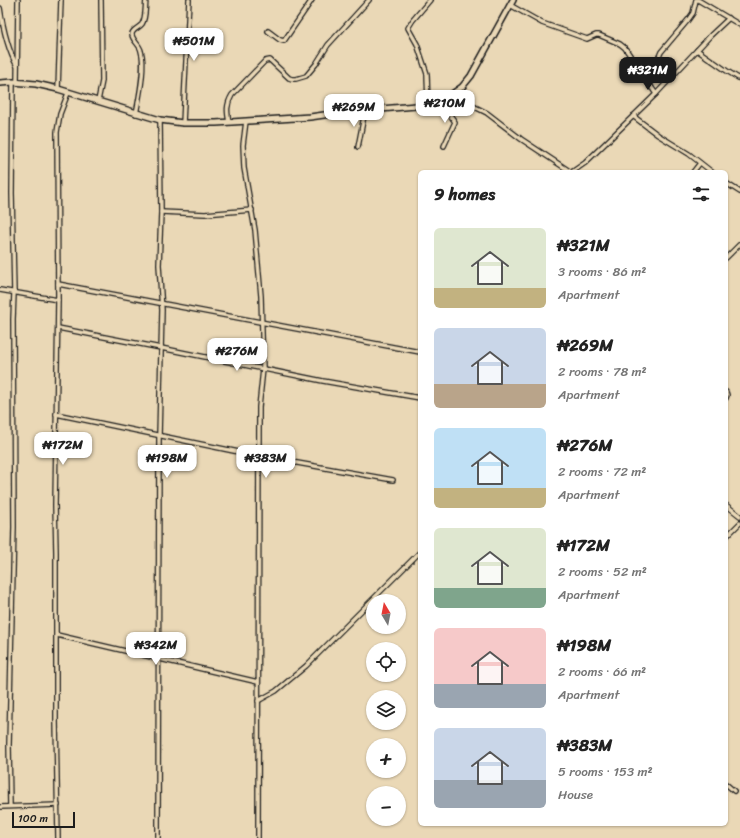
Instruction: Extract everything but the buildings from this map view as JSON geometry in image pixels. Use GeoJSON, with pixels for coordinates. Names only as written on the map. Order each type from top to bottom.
{"type":"FeatureCollection","features":[{"type":"Feature","properties":{"kind":"street"},"geometry":{"type":"LineString","coordinates":[[10,806],[9,737],[14,527],[14,293],[12,194],[18,0]]}},
{"type":"Feature","properties":{"kind":"street"},"geometry":{"type":"LineString","coordinates":[[58,89],[62,0]]}},
{"type":"Feature","properties":{"kind":"street"},"geometry":{"type":"LineString","coordinates":[[98,102],[102,81],[101,0]]}},
{"type":"Feature","properties":{"kind":"street"},"geometry":{"type":"LineString","coordinates":[[136,114],[142,84],[142,53],[132,35],[133,31],[143,23],[146,0]]}},
{"type":"Feature","properties":{"kind":"street"},"geometry":{"type":"LineString","coordinates":[[184,123],[189,0]]}},
{"type":"Feature","properties":{"kind":"street"},"geometry":{"type":"LineString","coordinates":[[268,31],[280,40],[284,41],[312,0]]}},
{"type":"Feature","properties":{"kind":"street"},"geometry":{"type":"LineString","coordinates":[[229,122],[227,108],[228,100],[265,61],[270,60],[289,78],[292,79],[306,76],[316,64],[328,45],[370,0]]}},
{"type":"Feature","properties":{"kind":"street"},"geometry":{"type":"LineString","coordinates":[[428,105],[427,74],[417,44],[408,28],[430,0]]}},
{"type":"Feature","properties":{"kind":"street"},"geometry":{"type":"LineString","coordinates":[[650,86],[655,66],[661,52],[688,20],[697,0],[740,25]]}},
{"type":"Feature","properties":{"kind":"street"},"geometry":{"type":"LineString","coordinates":[[0,83],[15,82],[36,84],[58,89],[136,114],[160,120],[184,123],[310,117],[345,112],[428,105],[441,102],[462,87],[471,76],[512,2],[542,22],[587,39],[599,35],[620,44],[630,55],[656,94]]}},
{"type":"Feature","properties":{"kind":"street"},"geometry":{"type":"LineString","coordinates":[[0,8],[7,43],[17,67]]}},
{"type":"Feature","properties":{"kind":"street"},"geometry":{"type":"LineString","coordinates":[[575,170],[584,163],[656,94],[729,18]]}},
{"type":"Feature","properties":{"kind":"street"},"geometry":{"type":"LineString","coordinates":[[697,50],[727,71],[740,78]]}},
{"type":"Feature","properties":{"kind":"street"},"geometry":{"type":"LineString","coordinates":[[58,838],[55,505],[58,328],[57,126],[68,93]]}},
{"type":"Feature","properties":{"kind":"street"},"geometry":{"type":"LineString","coordinates":[[451,95],[487,113],[521,139],[569,170]]}},
{"type":"Feature","properties":{"kind":"street"},"geometry":{"type":"LineString","coordinates":[[441,102],[455,122],[444,146]]}},
{"type":"Feature","properties":{"kind":"street"},"geometry":{"type":"LineString","coordinates":[[358,147],[364,111]]}},
{"type":"Feature","properties":{"kind":"street"},"geometry":{"type":"LineString","coordinates":[[633,116],[658,136],[689,154],[709,170]]}},
{"type":"Feature","properties":{"kind":"street"},"geometry":{"type":"LineString","coordinates":[[158,838],[159,436],[161,348],[159,266],[161,212],[160,120]]}},
{"type":"Feature","properties":{"kind":"street"},"geometry":{"type":"LineString","coordinates":[[246,121],[243,145],[244,168],[255,230],[261,296],[263,369],[259,407],[258,456],[258,838]]}},
{"type":"Feature","properties":{"kind":"street"},"geometry":{"type":"LineString","coordinates":[[695,170],[700,163]]}},
{"type":"Feature","properties":{"kind":"street"},"geometry":{"type":"LineString","coordinates":[[728,184],[740,192]]}},
{"type":"Feature","properties":{"kind":"street"},"geometry":{"type":"LineString","coordinates":[[161,212],[205,214],[252,210]]}},
{"type":"Feature","properties":{"kind":"street"},"geometry":{"type":"LineString","coordinates":[[728,256],[740,244]]}},
{"type":"Feature","properties":{"kind":"street"},"geometry":{"type":"LineString","coordinates":[[58,284],[418,352]]}},
{"type":"Feature","properties":{"kind":"street"},"geometry":{"type":"LineString","coordinates":[[0,290],[58,300]]}},
{"type":"Feature","properties":{"kind":"street"},"geometry":{"type":"LineString","coordinates":[[58,328],[323,381],[418,398]]}},
{"type":"Feature","properties":{"kind":"street"},"geometry":{"type":"LineString","coordinates":[[56,414],[258,456],[393,480]]}},
{"type":"Feature","properties":{"kind":"street"},"geometry":{"type":"LineString","coordinates":[[728,507],[740,516]]}},
{"type":"Feature","properties":{"kind":"street"},"geometry":{"type":"LineString","coordinates":[[728,535],[740,523]]}},
{"type":"Feature","properties":{"kind":"street"},"geometry":{"type":"LineString","coordinates":[[258,701],[276,691],[306,666],[418,554]]}},
{"type":"Feature","properties":{"kind":"street"},"geometry":{"type":"LineString","coordinates":[[57,635],[258,682]]}},
{"type":"Feature","properties":{"kind":"street"},"geometry":{"type":"LineString","coordinates":[[728,786],[734,791]]}},
{"type":"Feature","properties":{"kind":"street"},"geometry":{"type":"LineString","coordinates":[[0,806],[58,805]]}}]}
